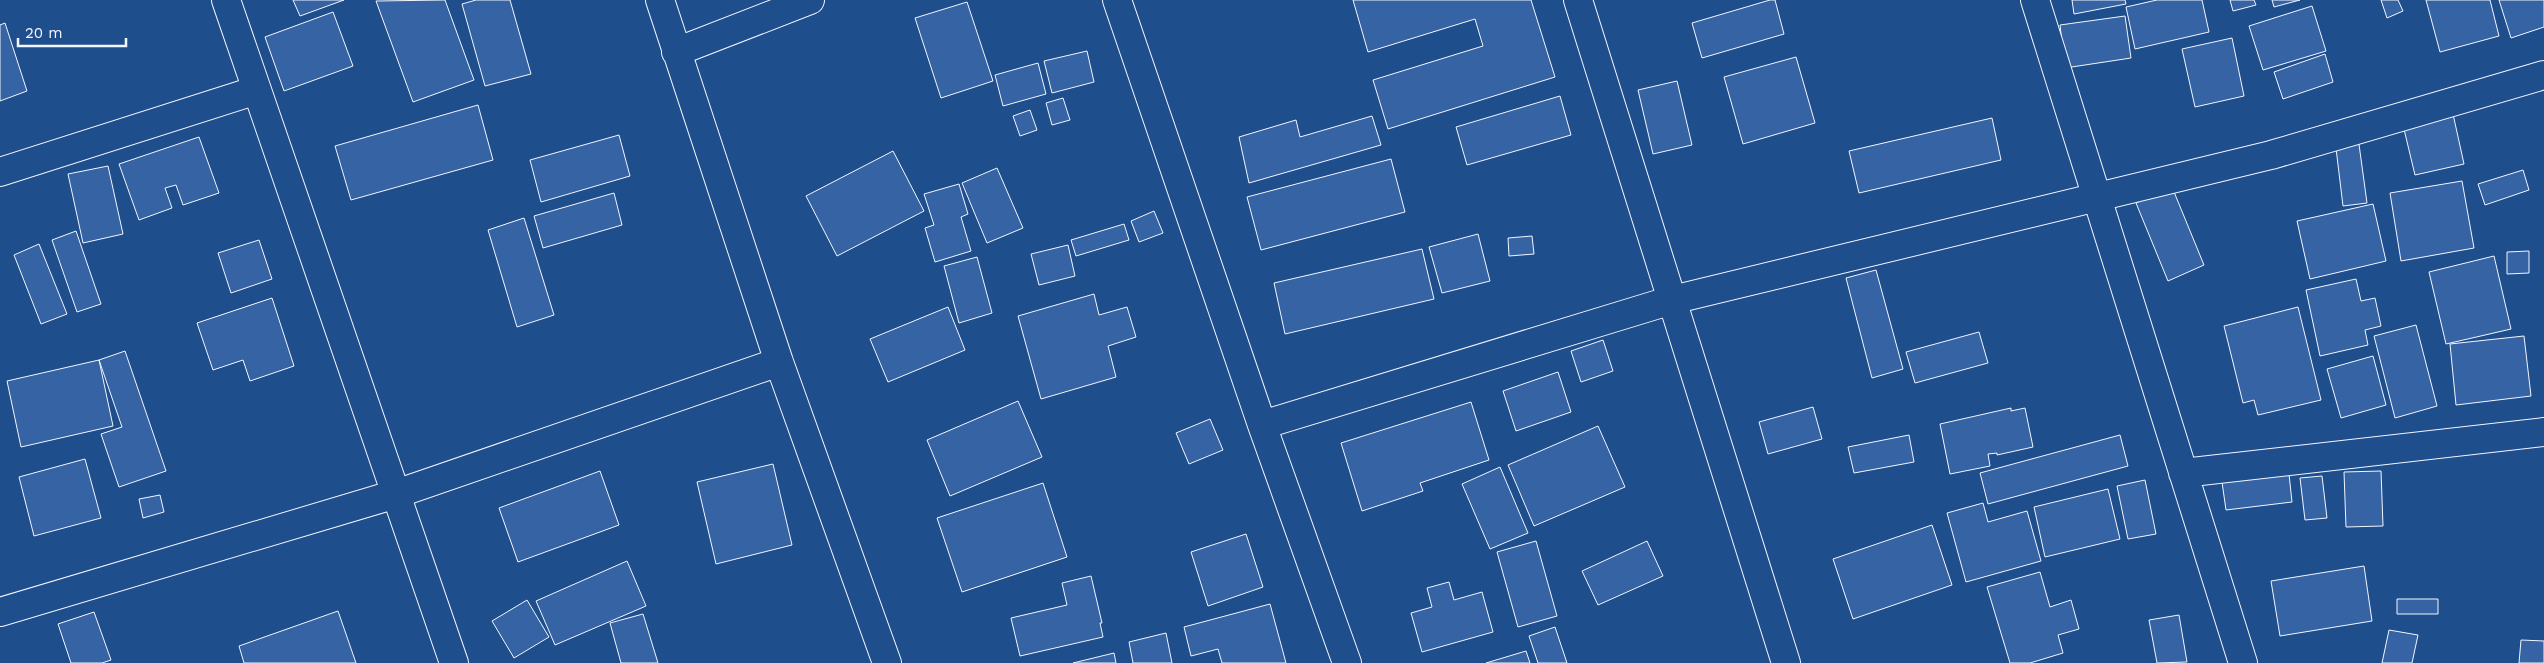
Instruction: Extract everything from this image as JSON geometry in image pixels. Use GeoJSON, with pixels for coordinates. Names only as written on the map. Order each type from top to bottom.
{"type":"FeatureCollection","features":[{"type":"Feature","properties":{"kind":"street"},"geometry":{"type":"LineString","coordinates":[[226,0],[454,663]]}},
{"type":"Feature","properties":{"kind":"street"},"geometry":{"type":"LineString","coordinates":[[660,0],[779,362],[887,663]]}},
{"type":"Feature","properties":{"kind":"street"},"geometry":{"type":"LineString","coordinates":[[676,52],[810,0]]}},
{"type":"Feature","properties":{"kind":"street"},"geometry":{"type":"LineString","coordinates":[[1117,0],[1262,424],[1347,663]]}},
{"type":"Feature","properties":{"kind":"street"},"geometry":{"type":"LineString","coordinates":[[1578,0],[1786,663]]}},
{"type":"Feature","properties":{"kind":"street"},"geometry":{"type":"LineString","coordinates":[[2035,0],[2243,663]]}},
{"type":"Feature","properties":{"kind":"street"},"geometry":{"type":"LineString","coordinates":[[1262,424],[1672,300],[2271,155],[2544,75]]}},
{"type":"Feature","properties":{"kind":"street"},"geometry":{"type":"LineString","coordinates":[[0,172],[257,90]]}},
{"type":"Feature","properties":{"kind":"street"},"geometry":{"type":"LineString","coordinates":[[0,612],[396,494],[779,362]]}},
{"type":"Feature","properties":{"kind":"street"},"geometry":{"type":"LineString","coordinates":[[2183,474],[2544,432]]}},
{"type":"Feature","properties":{"kind":"building"},"geometry":{"type":"Polygon","coordinates":[[[293,0],[344,0],[300,16],[293,0]]]}},
{"type":"Feature","properties":{"kind":"building"},"geometry":{"type":"Polygon","coordinates":[[[445,0],[474,80],[413,102],[376,1],[445,0]]]}},
{"type":"Feature","properties":{"kind":"building"},"geometry":{"type":"Polygon","coordinates":[[[476,0],[510,0],[531,74],[485,86],[462,4],[476,0]]]}},
{"type":"Feature","properties":{"kind":"building"},"geometry":{"type":"Polygon","coordinates":[[[1353,0],[1531,0],[1555,77],[1388,129],[1373,80],[1483,46],[1475,19],[1368,52],[1353,0]]]}},
{"type":"Feature","properties":{"kind":"building"},"geometry":{"type":"Polygon","coordinates":[[[1775,0],[1784,34],[1702,58],[1692,23],[1775,0]]]}},
{"type":"Feature","properties":{"kind":"building"},"geometry":{"type":"Polygon","coordinates":[[[2072,0],[2125,0],[2126,4],[2074,14],[2072,0]]]}},
{"type":"Feature","properties":{"kind":"building"},"geometry":{"type":"Polygon","coordinates":[[[2157,0],[2202,0],[2209,32],[2135,49],[2126,7],[2157,0]]]}},
{"type":"Feature","properties":{"kind":"building"},"geometry":{"type":"Polygon","coordinates":[[[2230,0],[2254,0],[2256,5],[2233,11],[2230,0]]]}},
{"type":"Feature","properties":{"kind":"building"},"geometry":{"type":"Polygon","coordinates":[[[2272,0],[2300,0],[2274,7],[2272,0]]]}},
{"type":"Feature","properties":{"kind":"building"},"geometry":{"type":"Polygon","coordinates":[[[2381,0],[2398,0],[2403,11],[2387,18],[2381,0]]]}},
{"type":"Feature","properties":{"kind":"building"},"geometry":{"type":"Polygon","coordinates":[[[2426,0],[2490,0],[2499,36],[2440,52],[2426,0]]]}},
{"type":"Feature","properties":{"kind":"building"},"geometry":{"type":"Polygon","coordinates":[[[2499,0],[2544,0],[2544,27],[2511,38],[2499,0]]]}},
{"type":"Feature","properties":{"kind":"building"},"geometry":{"type":"Polygon","coordinates":[[[967,2],[993,81],[941,98],[915,18],[967,2]]]}},
{"type":"Feature","properties":{"kind":"building"},"geometry":{"type":"Polygon","coordinates":[[[2312,6],[2326,51],[2263,70],[2249,26],[2312,6]]]}},
{"type":"Feature","properties":{"kind":"building"},"geometry":{"type":"Polygon","coordinates":[[[333,12],[353,66],[284,91],[265,37],[333,12]]]}},
{"type":"Feature","properties":{"kind":"building"},"geometry":{"type":"Polygon","coordinates":[[[2125,16],[2131,58],[2065,68],[2060,25],[2125,16]]]}},
{"type":"Feature","properties":{"kind":"building"},"geometry":{"type":"Polygon","coordinates":[[[5,23],[27,91],[0,101],[0,25],[5,23]]]}},
{"type":"Feature","properties":{"kind":"building"},"geometry":{"type":"Polygon","coordinates":[[[2232,38],[2244,96],[2195,107],[2182,49],[2232,38]]]}},
{"type":"Feature","properties":{"kind":"building"},"geometry":{"type":"Polygon","coordinates":[[[1087,51],[1094,82],[1052,93],[1044,61],[1087,51]]]}},
{"type":"Feature","properties":{"kind":"building"},"geometry":{"type":"Polygon","coordinates":[[[2325,54],[2333,82],[2283,99],[2274,72],[2325,54]]]}},
{"type":"Feature","properties":{"kind":"building"},"geometry":{"type":"Polygon","coordinates":[[[1796,57],[1815,123],[1743,144],[1724,77],[1796,57]]]}},
{"type":"Feature","properties":{"kind":"building"},"geometry":{"type":"Polygon","coordinates":[[[1038,63],[1046,94],[1003,106],[995,75],[1038,63]]]}},
{"type":"Feature","properties":{"kind":"building"},"geometry":{"type":"Polygon","coordinates":[[[1677,81],[1692,145],[1653,154],[1638,90],[1677,81]]]}},
{"type":"Feature","properties":{"kind":"building"},"geometry":{"type":"Polygon","coordinates":[[[1560,96],[1571,135],[1467,165],[1456,127],[1560,96]]]}},
{"type":"Feature","properties":{"kind":"building"},"geometry":{"type":"Polygon","coordinates":[[[1063,98],[1070,120],[1052,125],[1046,103],[1063,98]]]}},
{"type":"Feature","properties":{"kind":"building"},"geometry":{"type":"Polygon","coordinates":[[[478,105],[493,160],[351,200],[335,146],[478,105]]]}},
{"type":"Feature","properties":{"kind":"building"},"geometry":{"type":"Polygon","coordinates":[[[1030,110],[1037,130],[1020,136],[1013,116],[1030,110]]]}},
{"type":"Feature","properties":{"kind":"building"},"geometry":{"type":"Polygon","coordinates":[[[2453,114],[2464,164],[2415,175],[2403,125],[2453,114]]]}},
{"type":"Feature","properties":{"kind":"building"},"geometry":{"type":"Polygon","coordinates":[[[1372,116],[1381,145],[1249,183],[1239,137],[1296,120],[1300,137],[1372,116]]]}},
{"type":"Feature","properties":{"kind":"building"},"geometry":{"type":"Polygon","coordinates":[[[1992,118],[2001,160],[1859,193],[1849,151],[1992,118]]]}},
{"type":"Feature","properties":{"kind":"building"},"geometry":{"type":"Polygon","coordinates":[[[619,135],[630,176],[541,202],[530,160],[619,135]]]}},
{"type":"Feature","properties":{"kind":"building"},"geometry":{"type":"Polygon","coordinates":[[[199,137],[219,193],[183,205],[176,185],[165,188],[172,208],[139,220],[119,164],[199,137]]]}},
{"type":"Feature","properties":{"kind":"building"},"geometry":{"type":"Polygon","coordinates":[[[2358,137],[2367,203],[2343,206],[2335,140],[2358,137]]]}},
{"type":"Feature","properties":{"kind":"building"},"geometry":{"type":"Polygon","coordinates":[[[893,151],[924,211],[837,256],[806,196],[893,151]]]}},
{"type":"Feature","properties":{"kind":"building"},"geometry":{"type":"Polygon","coordinates":[[[1391,159],[1405,212],[1261,250],[1247,197],[1391,159]]]}},
{"type":"Feature","properties":{"kind":"building"},"geometry":{"type":"Polygon","coordinates":[[[108,166],[123,234],[83,243],[68,174],[108,166]]]}},
{"type":"Feature","properties":{"kind":"building"},"geometry":{"type":"Polygon","coordinates":[[[997,168],[1023,228],[987,243],[962,183],[997,168]]]}},
{"type":"Feature","properties":{"kind":"building"},"geometry":{"type":"Polygon","coordinates":[[[2523,170],[2529,190],[2485,205],[2478,184],[2523,170]]]}},
{"type":"Feature","properties":{"kind":"building"},"geometry":{"type":"Polygon","coordinates":[[[2462,181],[2474,248],[2401,261],[2390,193],[2462,181]]]}},
{"type":"Feature","properties":{"kind":"building"},"geometry":{"type":"Polygon","coordinates":[[[959,184],[968,214],[961,217],[971,251],[935,262],[925,228],[934,225],[924,194],[959,184]]]}},
{"type":"Feature","properties":{"kind":"building"},"geometry":{"type":"Polygon","coordinates":[[[2172,187],[2204,265],[2168,281],[2136,203],[2172,187]]]}},
{"type":"Feature","properties":{"kind":"building"},"geometry":{"type":"Polygon","coordinates":[[[614,193],[622,225],[543,248],[534,216],[614,193]]]}},
{"type":"Feature","properties":{"kind":"building"},"geometry":{"type":"Polygon","coordinates":[[[2373,204],[2386,261],[2310,279],[2297,221],[2373,204]]]}},
{"type":"Feature","properties":{"kind":"building"},"geometry":{"type":"Polygon","coordinates":[[[1154,211],[1163,233],[1139,242],[1131,221],[1154,211]]]}},
{"type":"Feature","properties":{"kind":"building"},"geometry":{"type":"Polygon","coordinates":[[[524,218],[554,315],[517,327],[488,230],[524,218]]]}},
{"type":"Feature","properties":{"kind":"building"},"geometry":{"type":"Polygon","coordinates":[[[1124,224],[1129,240],[1076,256],[1071,240],[1124,224]]]}},
{"type":"Feature","properties":{"kind":"building"},"geometry":{"type":"Polygon","coordinates":[[[76,231],[101,304],[77,312],[52,240],[76,231]]]}},
{"type":"Feature","properties":{"kind":"building"},"geometry":{"type":"Polygon","coordinates":[[[1478,234],[1490,281],[1442,293],[1429,247],[1478,234]]]}},
{"type":"Feature","properties":{"kind":"building"},"geometry":{"type":"Polygon","coordinates":[[[1532,236],[1534,254],[1509,256],[1508,238],[1532,236]]]}},
{"type":"Feature","properties":{"kind":"building"},"geometry":{"type":"Polygon","coordinates":[[[259,240],[272,279],[231,293],[218,253],[259,240]]]}},
{"type":"Feature","properties":{"kind":"building"},"geometry":{"type":"Polygon","coordinates":[[[39,244],[67,314],[41,324],[14,255],[39,244]]]}},
{"type":"Feature","properties":{"kind":"building"},"geometry":{"type":"Polygon","coordinates":[[[1068,245],[1075,276],[1039,285],[1031,254],[1068,245]]]}},
{"type":"Feature","properties":{"kind":"building"},"geometry":{"type":"Polygon","coordinates":[[[1422,249],[1434,299],[1285,334],[1274,283],[1422,249]]]}},
{"type":"Feature","properties":{"kind":"building"},"geometry":{"type":"Polygon","coordinates":[[[2529,251],[2529,273],[2507,274],[2507,252],[2529,251]]]}},
{"type":"Feature","properties":{"kind":"building"},"geometry":{"type":"Polygon","coordinates":[[[2494,256],[2511,329],[2446,344],[2429,272],[2494,256]]]}},
{"type":"Feature","properties":{"kind":"building"},"geometry":{"type":"Polygon","coordinates":[[[977,257],[992,313],[959,323],[944,266],[977,257]]]}},
{"type":"Feature","properties":{"kind":"building"},"geometry":{"type":"Polygon","coordinates":[[[1876,270],[1903,369],[1872,378],[1846,278],[1876,270]]]}},
{"type":"Feature","properties":{"kind":"building"},"geometry":{"type":"Polygon","coordinates":[[[2356,279],[2361,301],[2375,298],[2381,326],[2365,330],[2368,345],[2320,356],[2306,290],[2356,279]]]}},
{"type":"Feature","properties":{"kind":"building"},"geometry":{"type":"Polygon","coordinates":[[[1094,294],[1099,315],[1127,307],[1136,337],[1108,346],[1116,377],[1041,399],[1018,316],[1094,294]]]}},
{"type":"Feature","properties":{"kind":"building"},"geometry":{"type":"Polygon","coordinates":[[[272,298],[294,366],[250,381],[243,360],[213,370],[197,323],[272,298]]]}},
{"type":"Feature","properties":{"kind":"building"},"geometry":{"type":"Polygon","coordinates":[[[948,307],[965,350],[888,382],[870,339],[948,307]]]}},
{"type":"Feature","properties":{"kind":"building"},"geometry":{"type":"Polygon","coordinates":[[[2298,307],[2321,400],[2258,415],[2254,400],[2243,403],[2224,326],[2298,307]]]}},
{"type":"Feature","properties":{"kind":"building"},"geometry":{"type":"Polygon","coordinates":[[[2416,325],[2437,406],[2395,418],[2374,336],[2416,325]]]}},
{"type":"Feature","properties":{"kind":"building"},"geometry":{"type":"Polygon","coordinates":[[[1979,332],[1988,363],[1915,383],[1906,352],[1979,332]]]}},
{"type":"Feature","properties":{"kind":"building"},"geometry":{"type":"Polygon","coordinates":[[[2524,336],[2531,396],[2456,405],[2450,344],[2524,336]]]}},
{"type":"Feature","properties":{"kind":"building"},"geometry":{"type":"Polygon","coordinates":[[[1603,340],[1613,371],[1581,382],[1571,351],[1603,340]]]}},
{"type":"Feature","properties":{"kind":"building"},"geometry":{"type":"Polygon","coordinates":[[[125,351],[166,471],[119,487],[101,434],[122,427],[99,360],[125,351]]]}},
{"type":"Feature","properties":{"kind":"building"},"geometry":{"type":"Polygon","coordinates":[[[2373,356],[2386,405],[2341,418],[2327,369],[2373,356]]]}},
{"type":"Feature","properties":{"kind":"building"},"geometry":{"type":"Polygon","coordinates":[[[99,360],[113,426],[21,447],[7,381],[99,360]]]}},
{"type":"Feature","properties":{"kind":"building"},"geometry":{"type":"Polygon","coordinates":[[[1558,372],[1571,412],[1516,431],[1503,391],[1558,372]]]}},
{"type":"Feature","properties":{"kind":"building"},"geometry":{"type":"Polygon","coordinates":[[[1018,401],[1042,457],[950,496],[927,440],[1018,401]]]}},
{"type":"Feature","properties":{"kind":"building"},"geometry":{"type":"Polygon","coordinates":[[[1471,402],[1489,460],[1420,483],[1423,491],[1362,511],[1341,443],[1471,402]]]}},
{"type":"Feature","properties":{"kind":"building"},"geometry":{"type":"Polygon","coordinates":[[[1813,407],[1822,439],[1768,454],[1759,422],[1813,407]]]}},
{"type":"Feature","properties":{"kind":"building"},"geometry":{"type":"Polygon","coordinates":[[[2011,408],[2011,411],[2025,408],[2033,447],[1997,455],[1997,453],[1988,454],[1990,466],[1950,474],[1940,424],[2011,408]]]}},
{"type":"Feature","properties":{"kind":"building"},"geometry":{"type":"Polygon","coordinates":[[[1210,419],[1223,450],[1189,464],[1176,433],[1210,419]]]}},
{"type":"Feature","properties":{"kind":"building"},"geometry":{"type":"Polygon","coordinates":[[[1598,426],[1625,487],[1534,526],[1508,465],[1598,426]]]}},
{"type":"Feature","properties":{"kind":"building"},"geometry":{"type":"Polygon","coordinates":[[[1909,435],[1914,462],[1854,473],[1848,447],[1909,435]]]}},
{"type":"Feature","properties":{"kind":"building"},"geometry":{"type":"Polygon","coordinates":[[[2120,435],[2128,466],[1988,504],[1980,473],[2120,435]]]}},
{"type":"Feature","properties":{"kind":"building"},"geometry":{"type":"Polygon","coordinates":[[[85,459],[101,518],[34,536],[19,477],[85,459]]]}},
{"type":"Feature","properties":{"kind":"building"},"geometry":{"type":"Polygon","coordinates":[[[773,464],[792,545],[716,564],[697,482],[773,464]]]}},
{"type":"Feature","properties":{"kind":"building"},"geometry":{"type":"Polygon","coordinates":[[[1500,467],[1528,533],[1490,549],[1462,484],[1500,467]]]}},
{"type":"Feature","properties":{"kind":"building"},"geometry":{"type":"Polygon","coordinates":[[[600,471],[619,525],[518,562],[499,508],[600,471]]]}},
{"type":"Feature","properties":{"kind":"building"},"geometry":{"type":"Polygon","coordinates":[[[2381,471],[2383,526],[2346,527],[2344,472],[2381,471]]]}},
{"type":"Feature","properties":{"kind":"building"},"geometry":{"type":"Polygon","coordinates":[[[2289,474],[2292,502],[2226,510],[2222,482],[2289,474]]]}},
{"type":"Feature","properties":{"kind":"building"},"geometry":{"type":"Polygon","coordinates":[[[2322,476],[2327,518],[2305,520],[2300,478],[2322,476]]]}},
{"type":"Feature","properties":{"kind":"building"},"geometry":{"type":"Polygon","coordinates":[[[2145,480],[2156,534],[2128,539],[2117,486],[2145,480]]]}},
{"type":"Feature","properties":{"kind":"building"},"geometry":{"type":"Polygon","coordinates":[[[1043,483],[1067,557],[962,592],[937,518],[1043,483]]]}},
{"type":"Feature","properties":{"kind":"building"},"geometry":{"type":"Polygon","coordinates":[[[2108,489],[2120,539],[2045,557],[2034,507],[2108,489]]]}},
{"type":"Feature","properties":{"kind":"building"},"geometry":{"type":"Polygon","coordinates":[[[160,495],[164,512],[143,518],[139,499],[160,495]]]}},
{"type":"Feature","properties":{"kind":"building"},"geometry":{"type":"Polygon","coordinates":[[[1983,503],[1988,522],[2027,511],[2041,561],[1966,582],[1947,513],[1983,503]]]}},
{"type":"Feature","properties":{"kind":"building"},"geometry":{"type":"Polygon","coordinates":[[[1932,525],[1952,585],[1853,619],[1833,559],[1932,525]]]}},
{"type":"Feature","properties":{"kind":"building"},"geometry":{"type":"Polygon","coordinates":[[[1246,534],[1263,587],[1208,606],[1191,552],[1246,534]]]}},
{"type":"Feature","properties":{"kind":"building"},"geometry":{"type":"Polygon","coordinates":[[[1536,541],[1557,616],[1518,627],[1497,552],[1536,541]]]}},
{"type":"Feature","properties":{"kind":"building"},"geometry":{"type":"Polygon","coordinates":[[[1647,541],[1663,576],[1598,605],[1582,571],[1647,541]]]}},
{"type":"Feature","properties":{"kind":"building"},"geometry":{"type":"Polygon","coordinates":[[[627,561],[646,606],[555,645],[536,601],[627,561]]]}},
{"type":"Feature","properties":{"kind":"building"},"geometry":{"type":"Polygon","coordinates":[[[2364,566],[2372,621],[2280,636],[2271,581],[2364,566]]]}},
{"type":"Feature","properties":{"kind":"building"},"geometry":{"type":"Polygon","coordinates":[[[2040,572],[2050,607],[2071,600],[2079,629],[2058,635],[2063,653],[2030,663],[2010,663],[1987,587],[2040,572]]]}},
{"type":"Feature","properties":{"kind":"building"},"geometry":{"type":"Polygon","coordinates":[[[1091,576],[1102,623],[1100,623],[1103,637],[1020,656],[1011,618],[1067,605],[1062,583],[1091,576]]]}},
{"type":"Feature","properties":{"kind":"building"},"geometry":{"type":"Polygon","coordinates":[[[1449,582],[1454,600],[1482,592],[1493,632],[1422,652],[1411,613],[1432,607],[1427,588],[1449,582]]]}},
{"type":"Feature","properties":{"kind":"building"},"geometry":{"type":"Polygon","coordinates":[[[2397,599],[2438,599],[2438,614],[2397,614],[2397,599]]]}},
{"type":"Feature","properties":{"kind":"building"},"geometry":{"type":"Polygon","coordinates":[[[527,600],[549,637],[514,658],[492,621],[527,600]]]}},
{"type":"Feature","properties":{"kind":"building"},"geometry":{"type":"Polygon","coordinates":[[[1270,604],[1286,663],[1222,663],[1218,649],[1191,656],[1184,627],[1270,604]]]}},
{"type":"Feature","properties":{"kind":"building"},"geometry":{"type":"Polygon","coordinates":[[[338,611],[356,663],[244,663],[239,646],[338,611]]]}},
{"type":"Feature","properties":{"kind":"building"},"geometry":{"type":"Polygon","coordinates":[[[94,612],[111,660],[102,663],[71,663],[58,624],[94,612]]]}},
{"type":"Feature","properties":{"kind":"building"},"geometry":{"type":"Polygon","coordinates":[[[643,614],[658,663],[621,663],[610,623],[643,614]]]}},
{"type":"Feature","properties":{"kind":"building"},"geometry":{"type":"Polygon","coordinates":[[[2179,615],[2187,662],[2157,663],[2149,620],[2179,615]]]}},
{"type":"Feature","properties":{"kind":"building"},"geometry":{"type":"Polygon","coordinates":[[[1555,627],[1567,663],[1538,663],[1529,636],[1555,627]]]}},
{"type":"Feature","properties":{"kind":"building"},"geometry":{"type":"Polygon","coordinates":[[[2389,630],[2418,635],[2412,663],[2382,663],[2389,630]]]}},
{"type":"Feature","properties":{"kind":"building"},"geometry":{"type":"Polygon","coordinates":[[[1166,633],[1172,663],[1133,663],[1129,642],[1166,633]]]}},
{"type":"Feature","properties":{"kind":"building"},"geometry":{"type":"Polygon","coordinates":[[[2521,640],[2544,641],[2544,663],[2519,663],[2521,640]]]}},
{"type":"Feature","properties":{"kind":"building"},"geometry":{"type":"Polygon","coordinates":[[[1526,651],[1530,663],[1486,663],[1526,651]]]}},
{"type":"Feature","properties":{"kind":"building"},"geometry":{"type":"Polygon","coordinates":[[[1114,653],[1116,663],[1073,663],[1114,653]]]}}]}
